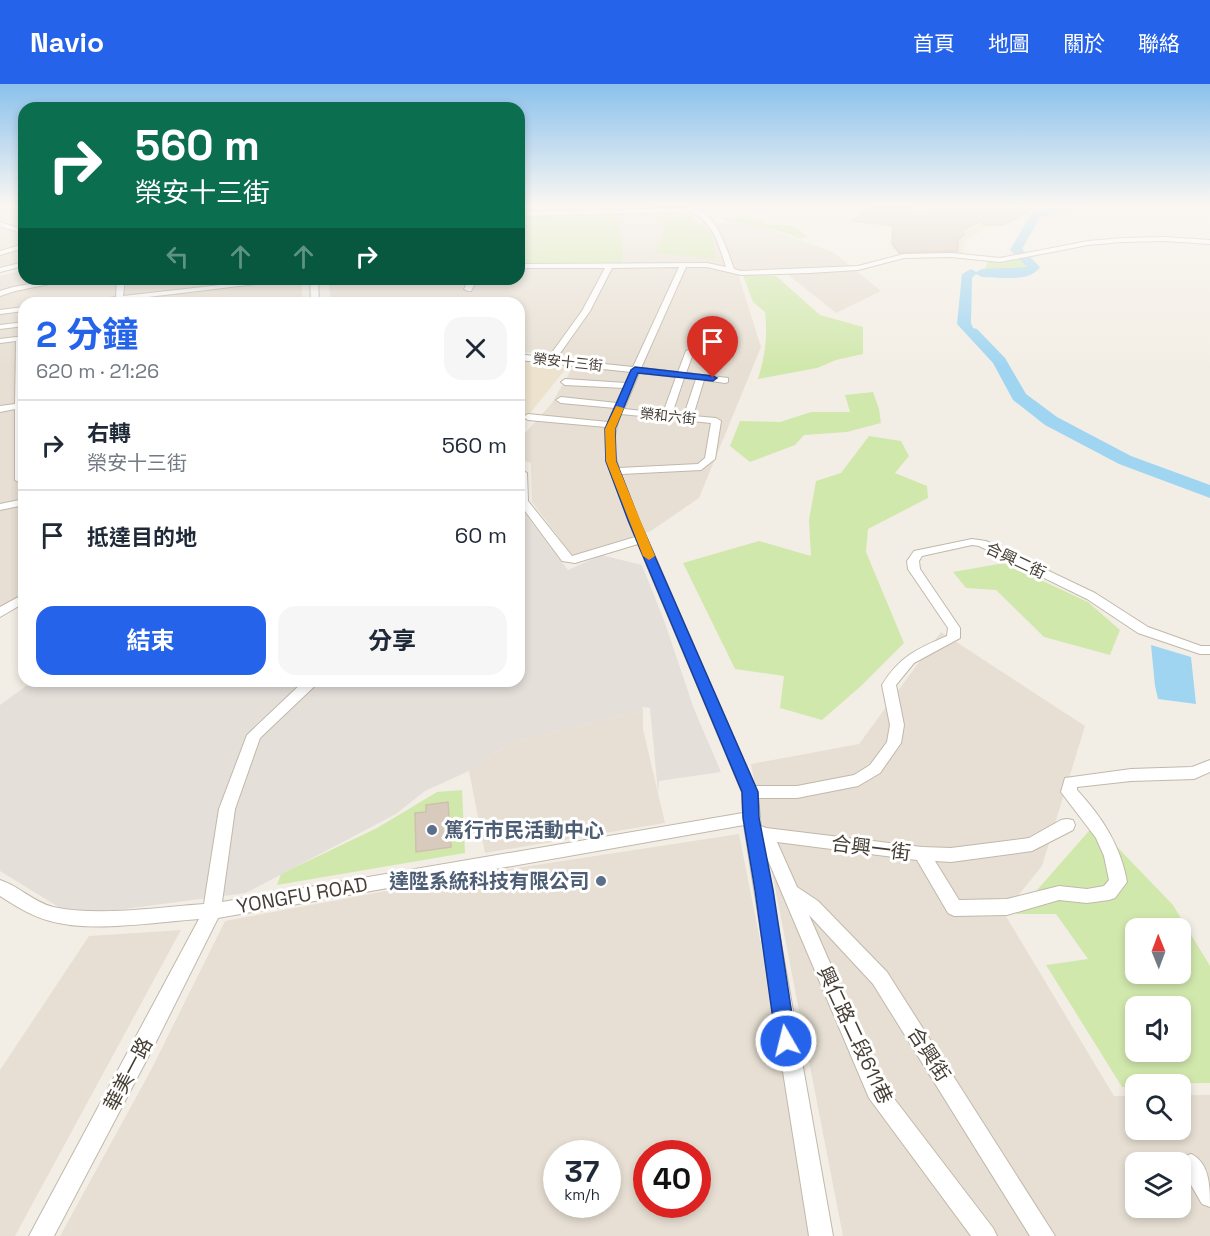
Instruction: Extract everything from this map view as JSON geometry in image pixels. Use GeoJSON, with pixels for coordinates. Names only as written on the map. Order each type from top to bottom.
{"type":"FeatureCollection","features":[{"type":"Feature","properties":{"kind":"street"},"geometry":{"type":"LineString","coordinates":[[727,259],[731,271]]}},
{"type":"Feature","properties":{"kind":"street"},"geometry":{"type":"LineString","coordinates":[[525,266],[706,265],[748,273],[843,270],[874,266],[902,259]]}},
{"type":"Feature","properties":{"kind":"street"},"geometry":{"type":"LineString","coordinates":[[988,259],[1010,259]]}},
{"type":"Feature","properties":{"kind":"street"},"geometry":{"type":"LineString","coordinates":[[551,360],[586,311],[610,265]]}},
{"type":"Feature","properties":{"kind":"street"},"geometry":{"type":"LineString","coordinates":[[682,265],[612,425],[609,445],[615,471],[642,539],[750,792],[793,1084],[821,1236]]}},
{"type":"Feature","properties":{"kind":"street"},"geometry":{"type":"LineString","coordinates":[[0,272],[18,268]]}},
{"type":"Feature","properties":{"kind":"street"},"geometry":{"type":"LineString","coordinates":[[0,294],[12,289],[35,285]]}},
{"type":"Feature","properties":{"kind":"street"},"geometry":{"type":"LineString","coordinates":[[151,297],[246,285]]}},
{"type":"Feature","properties":{"kind":"street"},"geometry":{"type":"LineString","coordinates":[[468,289],[470,285]]}},
{"type":"Feature","properties":{"kind":"street"},"geometry":{"type":"LineString","coordinates":[[0,312],[18,310]]}},
{"type":"Feature","properties":{"kind":"street"},"geometry":{"type":"LineString","coordinates":[[0,327],[18,325]]}},
{"type":"Feature","properties":{"kind":"street"},"geometry":{"type":"LineString","coordinates":[[0,341],[18,339]]}},
{"type":"Feature","properties":{"kind":"street"},"geometry":{"type":"LineString","coordinates":[[666,416],[690,351]]}},
{"type":"Feature","properties":{"kind":"street","name":"榮安十三街"},"geometry":{"type":"LineString","coordinates":[[525,358],[725,380]]}},
{"type":"Feature","properties":{"kind":"street"},"geometry":{"type":"LineString","coordinates":[[688,418],[701,377]]}},
{"type":"Feature","properties":{"kind":"street"},"geometry":{"type":"LineString","coordinates":[[565,382],[628,386]]}},
{"type":"Feature","properties":{"kind":"street","name":"榮和六街"},"geometry":{"type":"LineString","coordinates":[[561,400],[716,421],[710,459],[701,467],[615,471]]}},
{"type":"Feature","properties":{"kind":"street"},"geometry":{"type":"LineString","coordinates":[[0,409],[18,406]]}},
{"type":"Feature","properties":{"kind":"street"},"geometry":{"type":"LineString","coordinates":[[528,417],[612,425]]}},
{"type":"Feature","properties":{"kind":"street"},"geometry":{"type":"LineString","coordinates":[[0,507],[18,503]]}},
{"type":"Feature","properties":{"kind":"street"},"geometry":{"type":"LineString","coordinates":[[525,504],[566,558],[572,560],[642,539]]}},
{"type":"Feature","properties":{"kind":"street","name":"合興二街"},"geometry":{"type":"LineString","coordinates":[[750,792],[797,792],[858,780],[875,769],[894,743],[897,725],[889,685],[900,667],[910,657],[953,638],[954,628],[914,569],[913,561],[918,553],[972,542],[982,543],[1091,596],[1143,630],[1200,650],[1210,650]]}},
{"type":"Feature","properties":{"kind":"street"},"geometry":{"type":"LineString","coordinates":[[0,613],[18,602]]}},
{"type":"Feature","properties":{"kind":"street","name":"華美一路"},"geometry":{"type":"LineString","coordinates":[[41,1236],[148,1037],[212,911],[227,809],[254,735],[306,687]]}},
{"type":"Feature","properties":{"kind":"street","name":"合興一街"},"geometry":{"type":"LineString","coordinates":[[756,826],[922,854],[954,908],[1007,908],[1059,892],[1088,896],[1109,892],[1118,882],[1116,865],[1092,817],[1069,792],[1070,782],[1131,775],[1194,773],[1210,766]]}},
{"type":"Feature","properties":{"kind":"street"},"geometry":{"type":"LineString","coordinates":[[922,854],[951,855],[1032,844],[1067,825]]}},
{"type":"Feature","properties":{"kind":"street","name":"YONGFU ROAD"},"geometry":{"type":"LineString","coordinates":[[0,887],[28,905],[51,914],[85,919],[212,911],[756,826]]}},
{"type":"Feature","properties":{"kind":"street","name":"興仁路二段611巷"},"geometry":{"type":"LineString","coordinates":[[756,826],[770,845],[876,1091],[985,1236]]}},
{"type":"Feature","properties":{"kind":"street","name":"合興街"},"geometry":{"type":"LineString","coordinates":[[790,892],[812,906],[880,978],[1043,1236]]}},
{"type":"Feature","properties":{"kind":"street"},"geometry":{"type":"LineString","coordinates":[[1191,1165],[1210,1196]]}},
{"type":"Feature","properties":{"kind":"shaded area"},"geometry":{"type":"Polygon","coordinates":[[[0,259],[18,259],[18,264],[0,268],[0,259]]]}},
{"type":"Feature","properties":{"kind":"shaded area"},"geometry":{"type":"Polygon","coordinates":[[[525,259],[841,259],[881,291],[836,313],[786,273],[738,274],[761,347],[699,498],[651,531],[572,555],[532,502],[531,463],[525,461],[525,433],[552,403],[579,356],[525,352],[525,297],[330,297],[329,285],[525,285],[525,259]]]}},
{"type":"Feature","properties":{"kind":"shaded area"},"geometry":{"type":"Polygon","coordinates":[[[18,272],[18,285],[302,285],[302,297],[18,297],[18,599],[0,610],[0,276],[18,272]]]}},
{"type":"Feature","properties":{"kind":"shaded area"},"geometry":{"type":"Polygon","coordinates":[[[525,362],[568,366],[525,420],[525,362]]]}},
{"type":"Feature","properties":{"kind":"shaded area"},"geometry":{"type":"Polygon","coordinates":[[[525,514],[568,570],[601,555],[642,565],[665,623],[694,709],[721,772],[659,781],[658,793],[650,708],[642,707],[643,711],[511,743],[469,771],[425,791],[396,814],[246,893],[102,912],[60,908],[0,871],[0,705],[25,687],[525,687],[525,514]]]}},
{"type":"Feature","properties":{"kind":"shaded area"},"geometry":{"type":"Polygon","coordinates":[[[941,632],[1085,726],[1042,866],[1004,913],[1114,1096],[1125,1096],[1125,1140],[1191,1140],[1191,1095],[1210,1095],[1210,1236],[843,1236],[751,764],[859,744],[941,632]]]}},
{"type":"Feature","properties":{"kind":"shaded area"},"geometry":{"type":"Polygon","coordinates":[[[643,711],[643,729],[665,823],[485,853],[469,771],[511,743],[643,711]]]}},
{"type":"Feature","properties":{"kind":"shaded area"},"geometry":{"type":"Polygon","coordinates":[[[739,834],[819,1236],[60,1236],[151,1070],[225,921],[477,874],[739,834]]]}},
{"type":"Feature","properties":{"kind":"shaded area"},"geometry":{"type":"Polygon","coordinates":[[[181,930],[15,1236],[0,1236],[0,1070],[89,936],[181,930]]]}},
{"type":"Feature","properties":{"kind":"green space"},"geometry":{"type":"Polygon","coordinates":[[[525,259],[622,259],[622,262],[525,263],[525,259]]]}},
{"type":"Feature","properties":{"kind":"green space"},"geometry":{"type":"Polygon","coordinates":[[[1024,259],[1030,271],[983,274],[988,261],[1024,259]]]}},
{"type":"Feature","properties":{"kind":"green space"},"geometry":{"type":"Polygon","coordinates":[[[743,275],[776,276],[820,315],[863,327],[863,354],[836,360],[817,368],[758,379],[765,346],[765,312],[753,302],[743,275]]]}},
{"type":"Feature","properties":{"kind":"green space"},"geometry":{"type":"Polygon","coordinates":[[[873,392],[881,423],[847,432],[804,435],[795,445],[750,462],[730,446],[740,421],[780,422],[811,412],[850,412],[845,395],[873,392]]]}},
{"type":"Feature","properties":{"kind":"green space"},"geometry":{"type":"Polygon","coordinates":[[[869,436],[901,441],[909,456],[895,473],[927,486],[928,498],[868,529],[866,552],[904,643],[861,686],[822,720],[780,708],[784,676],[735,669],[683,563],[759,541],[811,556],[809,520],[816,481],[841,473],[869,436]]]}},
{"type":"Feature","properties":{"kind":"green space"},"geometry":{"type":"Polygon","coordinates":[[[1004,563],[1088,602],[1120,630],[1110,655],[1044,637],[996,590],[966,588],[953,572],[1004,563]]]}},
{"type":"Feature","properties":{"kind":"green space"},"geometry":{"type":"Polygon","coordinates":[[[462,790],[465,853],[277,885],[281,874],[377,828],[437,792],[462,790]]]}},
{"type":"Feature","properties":{"kind":"green space"},"geometry":{"type":"Polygon","coordinates":[[[1095,824],[1173,905],[1181,918],[1125,918],[1125,984],[1191,984],[1191,935],[1210,966],[1210,1083],[1191,1083],[1191,1074],[1125,1074],[1125,1087],[1122,1087],[1046,965],[1088,959],[1056,914],[1016,914],[1095,824]]]}},
{"type":"Feature","properties":{"kind":"water"},"geometry":{"type":"Polygon","coordinates":[[[1151,645],[1191,657],[1196,704],[1158,699],[1151,645]]]}},
{"type":"Feature","properties":{"kind":"building","name":"篤行市民活動中心"},"geometry":{"type":"Polygon","coordinates":[[[448,802],[451,847],[416,852],[415,813],[426,812],[426,805],[448,802]]]}},
{"type":"Feature","properties":{"kind":"waterway"},"geometry":{"type":"LineString","coordinates":[[982,273],[1024,273],[1034,267],[1025,259]]}},
{"type":"Feature","properties":{"kind":"waterway"},"geometry":{"type":"LineString","coordinates":[[967,327],[964,324],[966,277],[971,273]]}},
{"type":"Feature","properties":{"kind":"waterway"},"geometry":{"type":"LineString","coordinates":[[972,332],[1000,361],[1019,397],[1051,421],[1125,460],[1210,492]]}},
{"type":"Feature","properties":{"kind":"slow traffic"},"geometry":{"type":"LineString","coordinates":[[619,408],[610,429],[611,461],[649,556]]}},
{"type":"Feature","properties":{"kind":"place","name":"篤行市民活動中心"},"geometry":{"type":"Point","coordinates":[432,830]}},
{"type":"Feature","properties":{"kind":"place","name":"達陞系統科技有限公司"},"geometry":{"type":"Point","coordinates":[601,881]}},
{"type":"Feature","properties":{"kind":"route"},"geometry":{"type":"LineString","coordinates":[[713,378],[635,370],[610,429],[609,445],[611,461],[633,520],[750,792],[751,818],[786,1041]]}}]}
